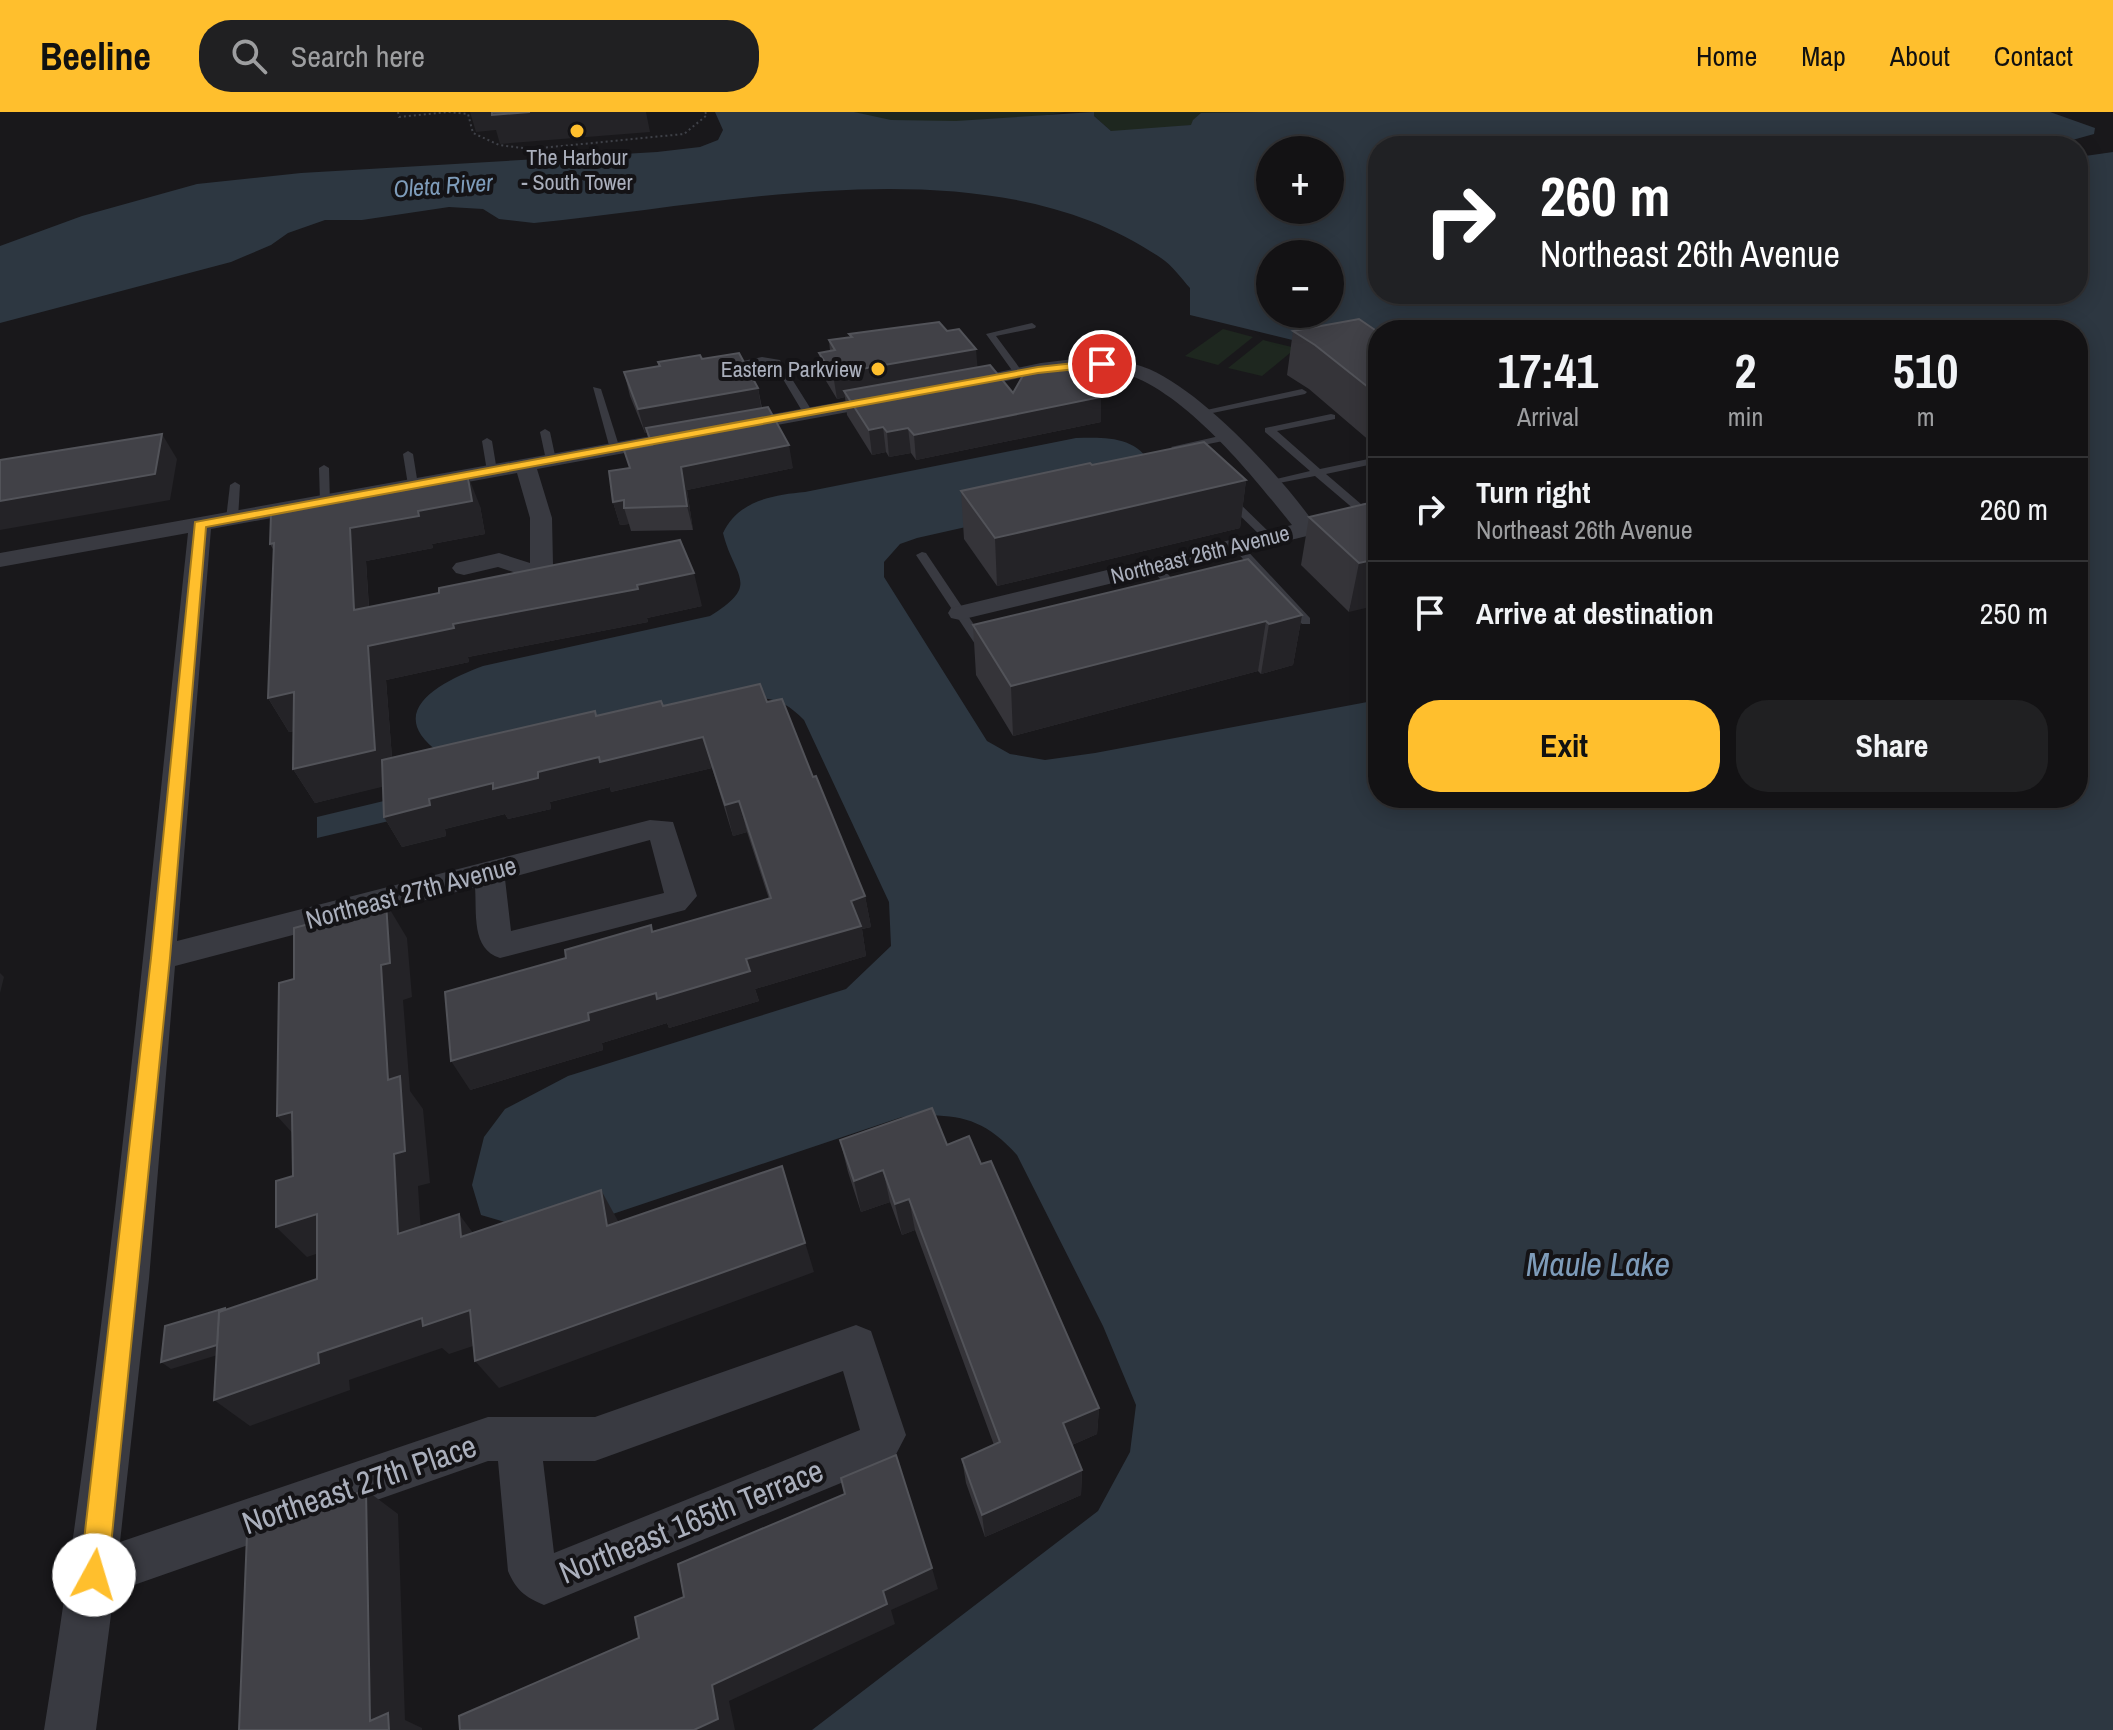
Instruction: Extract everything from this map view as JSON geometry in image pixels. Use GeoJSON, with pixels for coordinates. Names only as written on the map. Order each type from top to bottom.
{"type":"FeatureCollection","features":[{"type":"Feature","properties":{"kind":"street","name":"Northeast 26th Avenue"},"geometry":{"type":"LineString","coordinates":[[944,389],[1083,363],[1124,366],[1147,374],[1198,413],[1224,438],[1269,482],[1307,530],[960,613]]}},
{"type":"Feature","properties":{"kind":"street"},"geometry":{"type":"LineString","coordinates":[[0,560],[914,395]]}},
{"type":"Feature","properties":{"kind":"street"},"geometry":{"type":"LineString","coordinates":[[525,465],[538,494],[545,551],[540,574]]}},
{"type":"Feature","properties":{"kind":"street"},"geometry":{"type":"LineString","coordinates":[[70,1730],[94,1575],[160,958],[216,522]]}},
{"type":"Feature","properties":{"kind":"street"},"geometry":{"type":"LineString","coordinates":[[464,568],[499,560],[540,574],[587,568]]}},
{"type":"Feature","properties":{"kind":"street","name":"Northeast 27th Avenue"},"geometry":{"type":"LineString","coordinates":[[160,958],[489,872],[662,829],[681,896],[674,902],[500,946],[496,943],[489,872]]}},
{"type":"Feature","properties":{"kind":"street","name":"Northeast 27th Place"},"geometry":{"type":"LineString","coordinates":[[94,1575],[488,1439],[595,1439],[856,1346]]}},
{"type":"Feature","properties":{"kind":"street","name":"Northeast 165th Terrace"},"geometry":{"type":"LineString","coordinates":[[518,1439],[532,1571],[544,1581],[876,1446],[884,1435],[856,1346]]}},
{"type":"Feature","properties":{"kind":"lane"},"geometry":{"type":"LineString","coordinates":[[1019,374],[990,334],[1032,326]]}},
{"type":"Feature","properties":{"kind":"lane"},"geometry":{"type":"LineString","coordinates":[[714,368],[762,360],[777,362],[809,414]]}},
{"type":"Feature","properties":{"kind":"lane"},"geometry":{"type":"LineString","coordinates":[[596,389],[615,449]]}},
{"type":"Feature","properties":{"kind":"lane"},"geometry":{"type":"LineString","coordinates":[[1198,413],[1302,392]]}},
{"type":"Feature","properties":{"kind":"lane"},"geometry":{"type":"LineString","coordinates":[[1331,417],[1269,430],[1359,508],[1368,506]]}},
{"type":"Feature","properties":{"kind":"lane"},"geometry":{"type":"LineString","coordinates":[[545,432],[551,460]]}},
{"type":"Feature","properties":{"kind":"lane"},"geometry":{"type":"LineString","coordinates":[[1197,467],[1176,447],[1224,438]]}},
{"type":"Feature","properties":{"kind":"lane"},"geometry":{"type":"LineString","coordinates":[[487,441],[492,471]]}},
{"type":"Feature","properties":{"kind":"lane"},"geometry":{"type":"LineString","coordinates":[[408,454],[413,485]]}},
{"type":"Feature","properties":{"kind":"lane"},"geometry":{"type":"LineString","coordinates":[[1269,482],[1368,462]]}},
{"type":"Feature","properties":{"kind":"lane"},"geometry":{"type":"LineString","coordinates":[[324,468],[325,502]]}},
{"type":"Feature","properties":{"kind":"lane"},"geometry":{"type":"LineString","coordinates":[[216,522],[235,485]]}},
{"type":"Feature","properties":{"kind":"lane"},"geometry":{"type":"LineString","coordinates":[[1217,487],[1269,538]]}},
{"type":"Feature","properties":{"kind":"lane"},"geometry":{"type":"LineString","coordinates":[[1237,546],[1306,621]]}},
{"type":"Feature","properties":{"kind":"lane"},"geometry":{"type":"LineString","coordinates":[[922,555],[990,656],[1005,652]]}},
{"type":"Feature","properties":{"kind":"lane"},"geometry":{"type":"LineString","coordinates":[[1155,566],[1189,605],[1174,609]]}},
{"type":"Feature","properties":{"kind":"path"},"geometry":{"type":"LineString","coordinates":[[398,112],[399,117],[448,112],[468,114],[473,133],[499,145],[531,149],[684,134],[707,115],[705,112]]}},
{"type":"Feature","properties":{"kind":"shaded area"},"geometry":{"type":"Polygon","coordinates":[[[854,112],[1065,112],[989,121],[927,123],[873,118],[854,112]]]}},
{"type":"Feature","properties":{"kind":"shaded area"},"geometry":{"type":"Polygon","coordinates":[[[1094,112],[1258,112],[1219,113],[1192,125],[1127,132],[1111,131],[1094,116],[1094,112]]]}},
{"type":"Feature","properties":{"kind":"shaded area"},"geometry":{"type":"Polygon","coordinates":[[[1223,329],[1253,337],[1218,365],[1185,356],[1223,329]]]}},
{"type":"Feature","properties":{"kind":"shaded area"},"geometry":{"type":"Polygon","coordinates":[[[1263,340],[1296,348],[1262,376],[1228,368],[1263,340]]]}},
{"type":"Feature","properties":{"kind":"water","name":"Maule Lake"},"geometry":{"type":"Polygon","coordinates":[[[715,112],[854,112],[891,120],[956,121],[1094,112],[1094,116],[1111,131],[1191,125],[1201,113],[2050,112],[2095,128],[2094,134],[2087,136],[1368,136],[1368,304],[2088,304],[2088,156],[2113,152],[2113,1730],[812,1730],[1098,1511],[1130,1452],[1136,1405],[1103,1326],[1017,1155],[991,1132],[965,1120],[936,1116],[902,1117],[550,1235],[481,1215],[472,1185],[484,1137],[505,1109],[568,1076],[846,989],[891,946],[889,902],[804,720],[783,704],[758,698],[440,753],[423,738],[416,724],[417,711],[424,699],[451,680],[483,666],[710,616],[736,596],[740,588],[740,579],[723,533],[729,522],[757,502],[1076,438],[1098,438],[1129,443],[1145,455],[1151,465],[1129,490],[917,538],[900,544],[884,562],[884,577],[987,741],[1010,754],[1045,760],[1095,753],[1368,702],[1368,808],[2088,808],[2088,320],[1368,320],[1368,359],[1190,315],[1190,288],[1169,264],[1093,222],[1018,200],[938,190],[855,190],[771,195],[534,223],[499,219],[483,209],[449,207],[362,220],[325,220],[288,233],[271,245],[231,262],[0,323],[0,246],[82,216],[197,184],[301,173],[700,147],[718,140],[723,130],[715,112]]]}},
{"type":"Feature","properties":{"kind":"water"},"geometry":{"type":"Polygon","coordinates":[[[388,800],[389,821],[317,838],[317,817],[388,800]]]}},
{"type":"Feature","properties":{"kind":"building"},"geometry":{"type":"Polygon","coordinates":[[[492,112],[530,112],[492,115],[492,112]]]}},
{"type":"Feature","properties":{"kind":"building"},"geometry":{"type":"Polygon","coordinates":[[[1359,319],[1368,325],[1368,387],[1293,331],[1344,328],[1344,322],[1359,319]]]}},
{"type":"Feature","properties":{"kind":"building"},"geometry":{"type":"Polygon","coordinates":[[[939,322],[947,331],[959,329],[976,349],[833,374],[819,353],[835,350],[829,340],[852,337],[849,334],[939,322]]]}},
{"type":"Feature","properties":{"kind":"building"},"geometry":{"type":"Polygon","coordinates":[[[739,353],[758,388],[638,409],[624,372],[700,355],[702,359],[739,353]]]}},
{"type":"Feature","properties":{"kind":"building"},"geometry":{"type":"Polygon","coordinates":[[[990,365],[1013,393],[1025,372],[1069,365],[1101,397],[914,435],[908,428],[887,432],[883,427],[869,430],[844,391],[990,365]]]}},
{"type":"Feature","properties":{"kind":"building"},"geometry":{"type":"Polygon","coordinates":[[[768,407],[789,445],[681,467],[687,506],[624,508],[624,500],[613,502],[609,471],[630,468],[624,450],[652,445],[646,428],[768,407]]]}},
{"type":"Feature","properties":{"kind":"building"},"geometry":{"type":"Polygon","coordinates":[[[162,434],[155,474],[0,501],[0,460],[162,434]]]}},
{"type":"Feature","properties":{"kind":"building"},"geometry":{"type":"Polygon","coordinates":[[[1204,442],[1246,480],[995,538],[961,491],[1090,463],[1204,442]]]}},
{"type":"Feature","properties":{"kind":"building"},"geometry":{"type":"Polygon","coordinates":[[[467,473],[472,501],[418,511],[419,516],[350,528],[354,610],[439,593],[439,588],[680,540],[694,573],[637,585],[638,589],[453,624],[454,628],[368,646],[375,750],[293,769],[294,692],[268,698],[274,543],[270,544],[271,514],[409,489],[408,484],[467,473]]]}},
{"type":"Feature","properties":{"kind":"building"},"geometry":{"type":"Polygon","coordinates":[[[1368,503],[1368,561],[1359,563],[1309,517],[1368,503]]]}},
{"type":"Feature","properties":{"kind":"building"},"geometry":{"type":"Polygon","coordinates":[[[1248,559],[1302,615],[1269,624],[1266,621],[1011,686],[973,625],[1248,559]]]}},
{"type":"Feature","properties":{"kind":"building"},"geometry":{"type":"Polygon","coordinates":[[[760,684],[767,702],[782,699],[813,777],[816,776],[865,896],[851,901],[861,926],[746,959],[750,971],[657,999],[656,993],[588,1013],[589,1020],[451,1061],[445,992],[566,958],[565,950],[651,925],[652,932],[771,898],[739,801],[725,805],[703,737],[600,762],[599,757],[538,772],[538,778],[493,789],[493,783],[429,799],[430,805],[384,817],[382,760],[595,711],[596,716],[661,701],[663,706],[760,684]]]}},
{"type":"Feature","properties":{"kind":"building"},"geometry":{"type":"Polygon","coordinates":[[[386,903],[390,963],[381,965],[388,1080],[400,1076],[405,1151],[394,1154],[398,1234],[459,1214],[461,1237],[601,1190],[607,1226],[782,1166],[805,1243],[475,1361],[470,1310],[423,1326],[422,1318],[318,1353],[319,1363],[214,1400],[219,1312],[317,1279],[317,1214],[276,1227],[276,1181],[293,1176],[292,1112],[277,1116],[279,983],[294,979],[294,928],[386,903]]]}},
{"type":"Feature","properties":{"kind":"building"},"geometry":{"type":"Polygon","coordinates":[[[932,1108],[947,1145],[969,1136],[981,1164],[991,1161],[1099,1408],[1063,1423],[1082,1470],[982,1515],[962,1459],[1000,1442],[909,1199],[895,1204],[883,1170],[854,1181],[840,1140],[932,1108]]]}},
{"type":"Feature","properties":{"kind":"building"},"geometry":{"type":"Polygon","coordinates":[[[225,1308],[219,1312],[217,1345],[161,1362],[165,1326],[225,1308]]]}},
{"type":"Feature","properties":{"kind":"building"},"geometry":{"type":"Polygon","coordinates":[[[896,1455],[932,1568],[883,1591],[887,1604],[712,1685],[718,1719],[694,1730],[460,1730],[459,1716],[639,1638],[635,1617],[684,1597],[678,1564],[845,1494],[841,1478],[896,1455]]]}},
{"type":"Feature","properties":{"kind":"building"},"geometry":{"type":"Polygon","coordinates":[[[366,1490],[370,1721],[388,1713],[389,1730],[239,1730],[247,1535],[366,1490]]]}},
{"type":"Feature","properties":{"kind":"place","name":"The Harbour - South Tower"},"geometry":{"type":"Point","coordinates":[577,131]}},
{"type":"Feature","properties":{"kind":"place","name":"Eastern Parkview"},"geometry":{"type":"Point","coordinates":[878,369]}},
{"type":"Feature","properties":{"kind":"route"},"geometry":{"type":"LineString","coordinates":[[94,1575],[160,958],[200,525],[1038,370],[1083,363],[1102,364]]}},
{"type":"Feature","properties":{"kind":"water label","name":"Oleta River"},"geometry":{"type":"Point","coordinates":[443,185]}}]}
